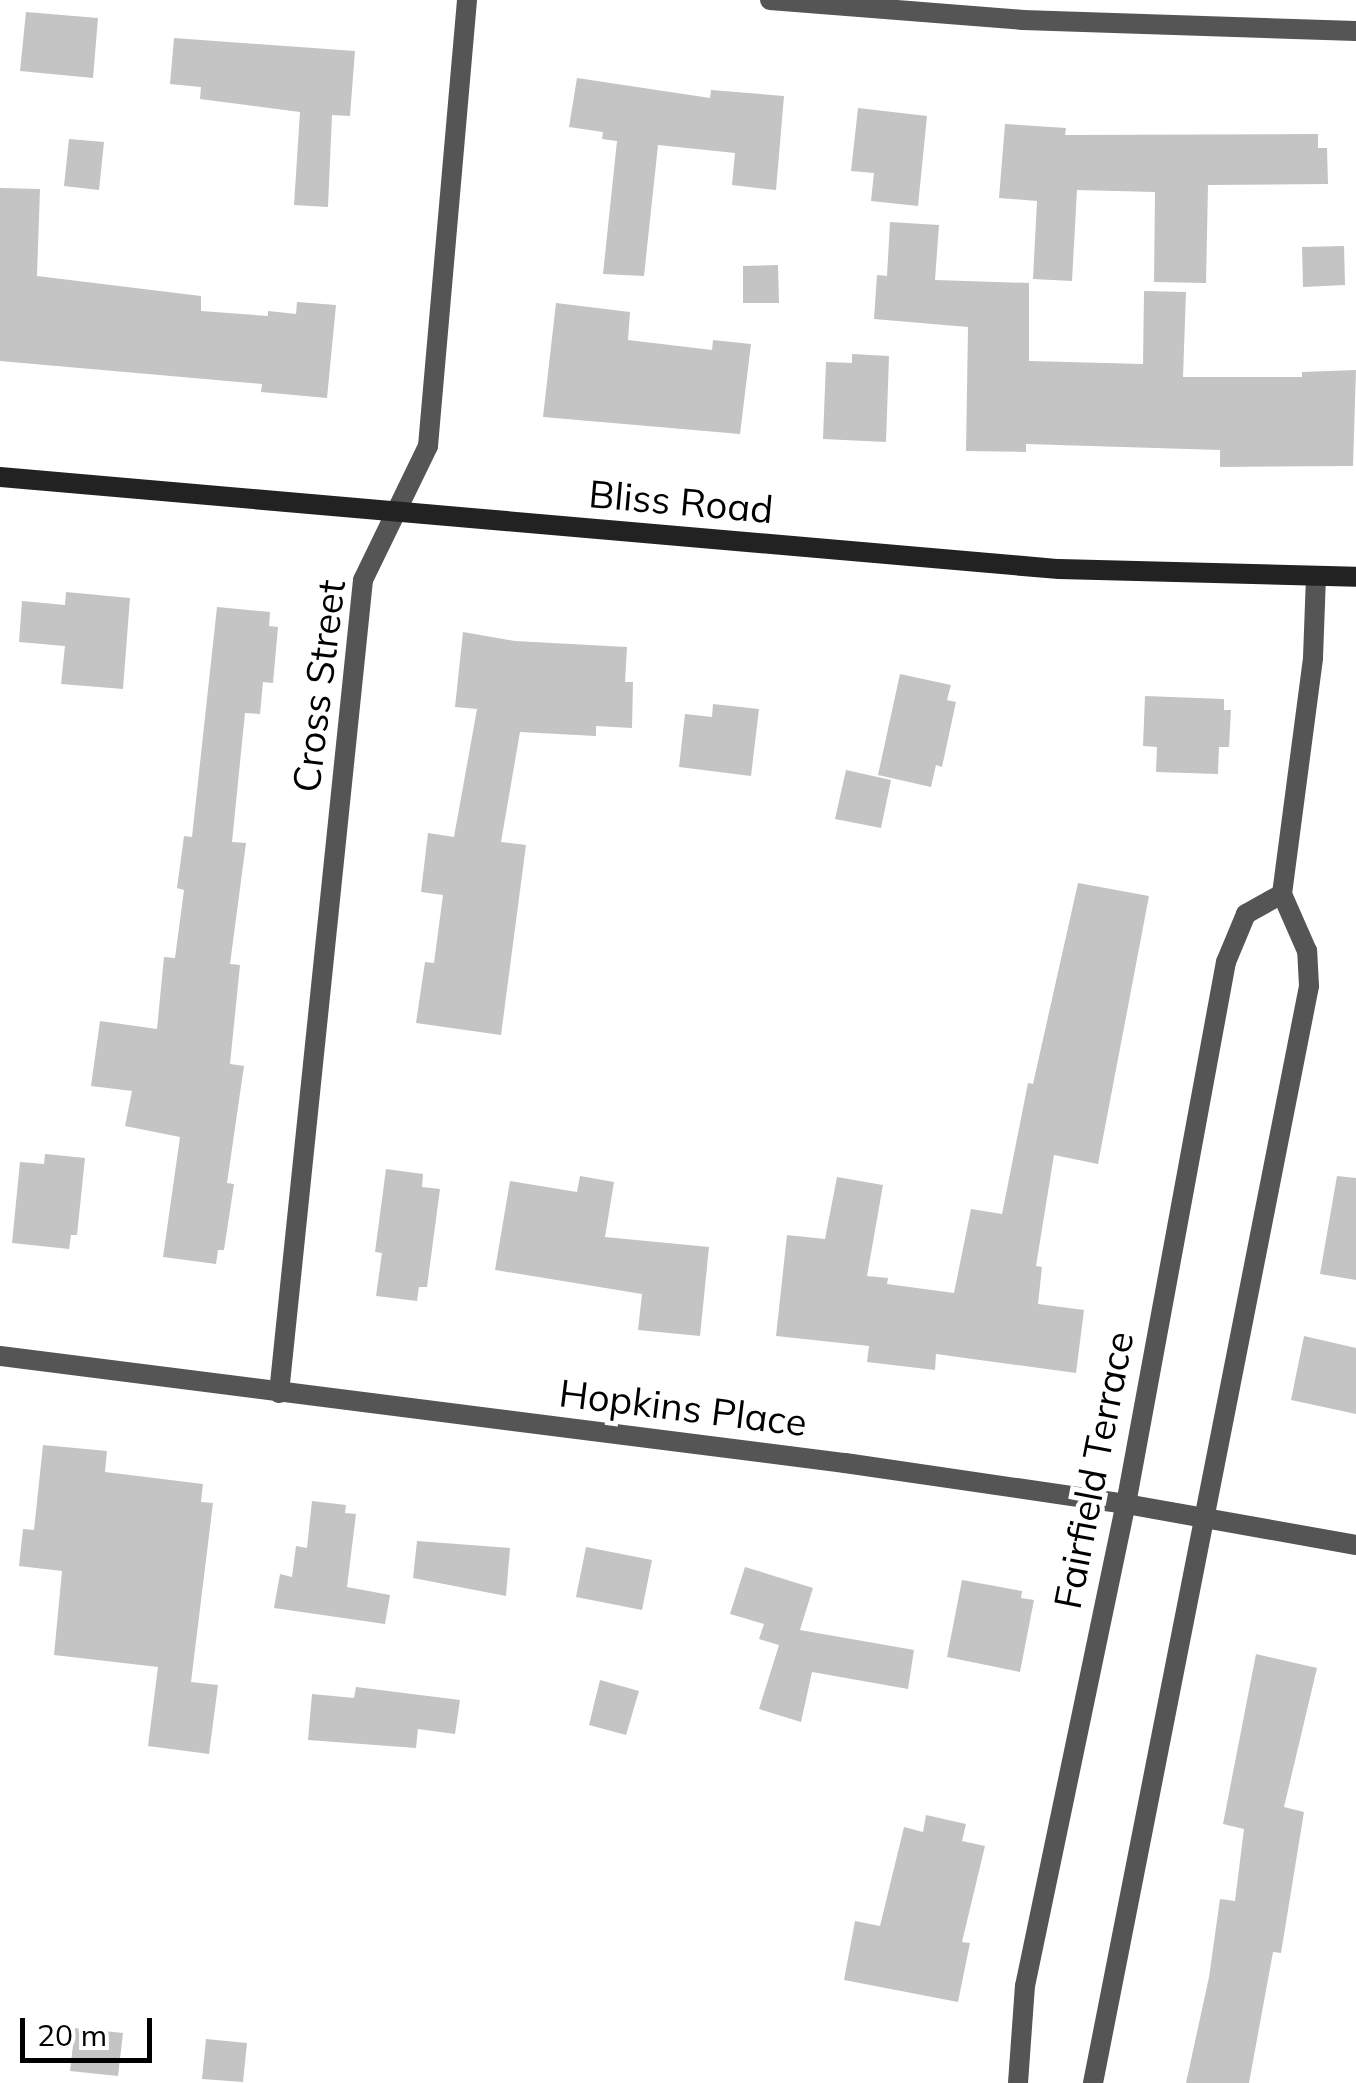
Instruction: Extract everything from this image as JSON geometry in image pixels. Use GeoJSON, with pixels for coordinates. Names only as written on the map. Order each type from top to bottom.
{"type":"FeatureCollection","features":[{"type":"Feature","properties":{"kind":"main road","name":"Bliss Road"},"geometry":{"type":"LineString","coordinates":[[0,478],[1059,569],[1356,577]]}},
{"type":"Feature","properties":{"kind":"street","name":"Cross Street"},"geometry":{"type":"LineString","coordinates":[[279,1394],[362,580],[428,446],[467,0]]}},
{"type":"Feature","properties":{"kind":"street"},"geometry":{"type":"LineString","coordinates":[[770,0],[1040,21],[1356,30]]}},
{"type":"Feature","properties":{"kind":"street"},"geometry":{"type":"LineString","coordinates":[[1093,2083],[1310,986],[1307,952],[1282,894],[1313,658],[1316,576]]}},
{"type":"Feature","properties":{"kind":"street","name":"Fairfield Terrace"},"geometry":{"type":"LineString","coordinates":[[1018,2083],[1025,1986],[1126,1504],[1226,962],[1246,914],[1282,894]]}},
{"type":"Feature","properties":{"kind":"street","name":"Hopkins Place"},"geometry":{"type":"LineString","coordinates":[[0,1356],[844,1463],[1203,1516],[1356,1545]]}},
{"type":"Feature","properties":{"kind":"building"},"geometry":{"type":"Polygon","coordinates":[[[26,12],[98,18],[93,78],[20,71],[26,12]]]}},
{"type":"Feature","properties":{"kind":"building"},"geometry":{"type":"Polygon","coordinates":[[[174,38],[355,51],[350,116],[332,115],[328,207],[294,205],[300,112],[200,99],[201,87],[170,84],[174,38]]]}},
{"type":"Feature","properties":{"kind":"building"},"geometry":{"type":"Polygon","coordinates":[[[577,78],[710,98],[711,90],[784,96],[776,190],[732,185],[735,153],[658,145],[644,276],[603,274],[617,141],[602,139],[603,132],[569,127],[577,78]]]}},
{"type":"Feature","properties":{"kind":"building"},"geometry":{"type":"Polygon","coordinates":[[[858,108],[927,116],[918,206],[871,201],[874,173],[851,171],[858,108]]]}},
{"type":"Feature","properties":{"kind":"building"},"geometry":{"type":"Polygon","coordinates":[[[1005,124],[1066,128],[1065,135],[1318,134],[1318,148],[1327,148],[1328,184],[1208,185],[1206,283],[1154,282],[1155,192],[1077,190],[1072,281],[1033,279],[1037,201],[999,198],[1005,124]]]}},
{"type":"Feature","properties":{"kind":"building"},"geometry":{"type":"Polygon","coordinates":[[[69,139],[104,142],[99,190],[64,186],[69,139]]]}},
{"type":"Feature","properties":{"kind":"building"},"geometry":{"type":"Polygon","coordinates":[[[0,188],[40,189],[37,276],[201,296],[201,311],[268,316],[268,311],[296,314],[297,302],[336,305],[327,398],[261,392],[262,384],[0,361],[0,188]]]}},
{"type":"Feature","properties":{"kind":"building"},"geometry":{"type":"Polygon","coordinates":[[[890,222],[939,225],[935,280],[1029,283],[1029,361],[1143,364],[1144,291],[1186,292],[1183,377],[1302,377],[1302,372],[1356,370],[1353,466],[1220,467],[1220,450],[1026,444],[1026,452],[966,451],[968,327],[874,319],[877,275],[887,276],[890,222]]]}},
{"type":"Feature","properties":{"kind":"building"},"geometry":{"type":"Polygon","coordinates":[[[1344,246],[1345,285],[1303,287],[1302,247],[1344,246]]]}},
{"type":"Feature","properties":{"kind":"building"},"geometry":{"type":"Polygon","coordinates":[[[778,265],[779,303],[743,303],[743,266],[778,265]]]}},
{"type":"Feature","properties":{"kind":"building"},"geometry":{"type":"Polygon","coordinates":[[[556,303],[630,312],[628,340],[712,350],[713,340],[751,344],[740,434],[543,417],[556,303]]]}},
{"type":"Feature","properties":{"kind":"building"},"geometry":{"type":"Polygon","coordinates":[[[852,354],[889,356],[886,442],[823,439],[826,362],[852,363],[852,354]]]}},
{"type":"Feature","properties":{"kind":"building"},"geometry":{"type":"Polygon","coordinates":[[[66,592],[130,598],[123,689],[61,684],[65,646],[19,642],[22,601],[65,605],[66,592]]]}},
{"type":"Feature","properties":{"kind":"building"},"geometry":{"type":"Polygon","coordinates":[[[217,607],[270,612],[269,626],[278,627],[273,683],[263,682],[260,714],[245,713],[232,842],[246,843],[230,964],[240,965],[230,1064],[244,1066],[227,1183],[234,1184],[224,1250],[218,1250],[216,1264],[163,1257],[180,1137],[125,1126],[132,1091],[91,1086],[100,1021],[157,1029],[164,957],[175,958],[184,890],[177,888],[184,836],[192,837],[217,607]]]}},
{"type":"Feature","properties":{"kind":"building"},"geometry":{"type":"Polygon","coordinates":[[[463,632],[515,641],[627,647],[625,682],[633,682],[632,728],[596,726],[596,736],[520,732],[501,842],[526,845],[501,1035],[416,1023],[425,962],[434,963],[443,895],[421,892],[428,833],[454,837],[477,709],[455,707],[463,632]]]}},
{"type":"Feature","properties":{"kind":"building"},"geometry":{"type":"Polygon","coordinates":[[[900,674],[951,685],[947,700],[956,702],[942,767],[936,765],[931,787],[878,775],[900,674]]]}},
{"type":"Feature","properties":{"kind":"building"},"geometry":{"type":"Polygon","coordinates":[[[1145,696],[1224,699],[1224,710],[1231,710],[1229,747],[1219,747],[1218,774],[1156,772],[1157,747],[1143,746],[1145,696]]]}},
{"type":"Feature","properties":{"kind":"building"},"geometry":{"type":"Polygon","coordinates":[[[713,704],[759,709],[751,776],[679,767],[685,714],[712,717],[713,704]]]}},
{"type":"Feature","properties":{"kind":"building"},"geometry":{"type":"Polygon","coordinates":[[[846,770],[891,780],[881,828],[835,819],[846,770]]]}},
{"type":"Feature","properties":{"kind":"building"},"geometry":{"type":"Polygon","coordinates":[[[1078,883],[1149,896],[1098,1164],[1054,1155],[1036,1266],[1042,1267],[1038,1304],[1084,1310],[1076,1373],[936,1354],[935,1370],[867,1362],[869,1346],[776,1336],[787,1235],[825,1239],[837,1177],[883,1185],[867,1276],[888,1278],[887,1284],[954,1293],[971,1209],[1002,1214],[1028,1083],[1033,1084],[1078,883]]]}},
{"type":"Feature","properties":{"kind":"building"},"geometry":{"type":"Polygon","coordinates":[[[45,1154],[85,1158],[77,1235],[71,1235],[69,1249],[12,1243],[20,1162],[44,1164],[45,1154]]]}},
{"type":"Feature","properties":{"kind":"building"},"geometry":{"type":"Polygon","coordinates":[[[386,1169],[423,1174],[422,1187],[440,1189],[427,1287],[419,1287],[417,1301],[376,1296],[382,1253],[375,1252],[386,1169]]]}},
{"type":"Feature","properties":{"kind":"building"},"geometry":{"type":"Polygon","coordinates":[[[580,1176],[614,1182],[605,1237],[709,1247],[700,1336],[638,1330],[642,1294],[495,1270],[510,1181],[577,1192],[580,1176]]]}},
{"type":"Feature","properties":{"kind":"building"},"geometry":{"type":"Polygon","coordinates":[[[1337,1176],[1356,1178],[1356,1280],[1320,1274],[1337,1176]]]}},
{"type":"Feature","properties":{"kind":"building"},"geometry":{"type":"Polygon","coordinates":[[[1304,1336],[1356,1348],[1356,1414],[1291,1400],[1304,1336]]]}},
{"type":"Feature","properties":{"kind":"building"},"geometry":{"type":"Polygon","coordinates":[[[43,1445],[107,1451],[105,1472],[203,1484],[201,1502],[213,1503],[191,1682],[218,1685],[209,1754],[148,1746],[158,1667],[54,1655],[62,1571],[19,1566],[23,1529],[34,1530],[43,1445]]]}},
{"type":"Feature","properties":{"kind":"building"},"geometry":{"type":"Polygon","coordinates":[[[312,1501],[346,1505],[345,1513],[356,1514],[347,1587],[390,1595],[385,1624],[274,1608],[280,1574],[292,1577],[296,1546],[307,1548],[312,1501]]]}},
{"type":"Feature","properties":{"kind":"building"},"geometry":{"type":"Polygon","coordinates":[[[417,1541],[510,1548],[506,1596],[413,1578],[417,1541]]]}},
{"type":"Feature","properties":{"kind":"building"},"geometry":{"type":"Polygon","coordinates":[[[586,1547],[652,1560],[642,1610],[576,1597],[586,1547]]]}},
{"type":"Feature","properties":{"kind":"building"},"geometry":{"type":"Polygon","coordinates":[[[745,1567],[813,1588],[800,1630],[914,1650],[908,1689],[812,1672],[801,1722],[759,1709],[779,1645],[759,1639],[764,1624],[730,1614],[745,1567]]]}},
{"type":"Feature","properties":{"kind":"building"},"geometry":{"type":"Polygon","coordinates":[[[962,1580],[1022,1591],[1021,1598],[1034,1600],[1020,1672],[947,1657],[962,1580]]]}},
{"type":"Feature","properties":{"kind":"building"},"geometry":{"type":"Polygon","coordinates":[[[1256,1654],[1317,1668],[1284,1807],[1304,1812],[1281,1953],[1273,1952],[1249,2083],[1186,2083],[1209,1977],[1220,1899],[1235,1901],[1244,1829],[1223,1824],[1256,1654]]]}},
{"type":"Feature","properties":{"kind":"building"},"geometry":{"type":"Polygon","coordinates":[[[600,1680],[639,1691],[626,1735],[589,1725],[600,1680]]]}},
{"type":"Feature","properties":{"kind":"building"},"geometry":{"type":"Polygon","coordinates":[[[356,1687],[460,1700],[455,1734],[418,1729],[416,1748],[308,1740],[312,1694],[354,1698],[356,1687]]]}},
{"type":"Feature","properties":{"kind":"building"},"geometry":{"type":"Polygon","coordinates":[[[926,1815],[966,1824],[962,1841],[985,1846],[962,1942],[970,1943],[958,2002],[844,1980],[855,1921],[880,1926],[904,1827],[923,1832],[926,1815]]]}},
{"type":"Feature","properties":{"kind":"building"},"geometry":{"type":"Polygon","coordinates":[[[75,2028],[123,2033],[118,2076],[70,2071],[75,2028]]]}},
{"type":"Feature","properties":{"kind":"building"},"geometry":{"type":"Polygon","coordinates":[[[206,2039],[247,2043],[243,2082],[202,2079],[206,2039]]]}}]}
